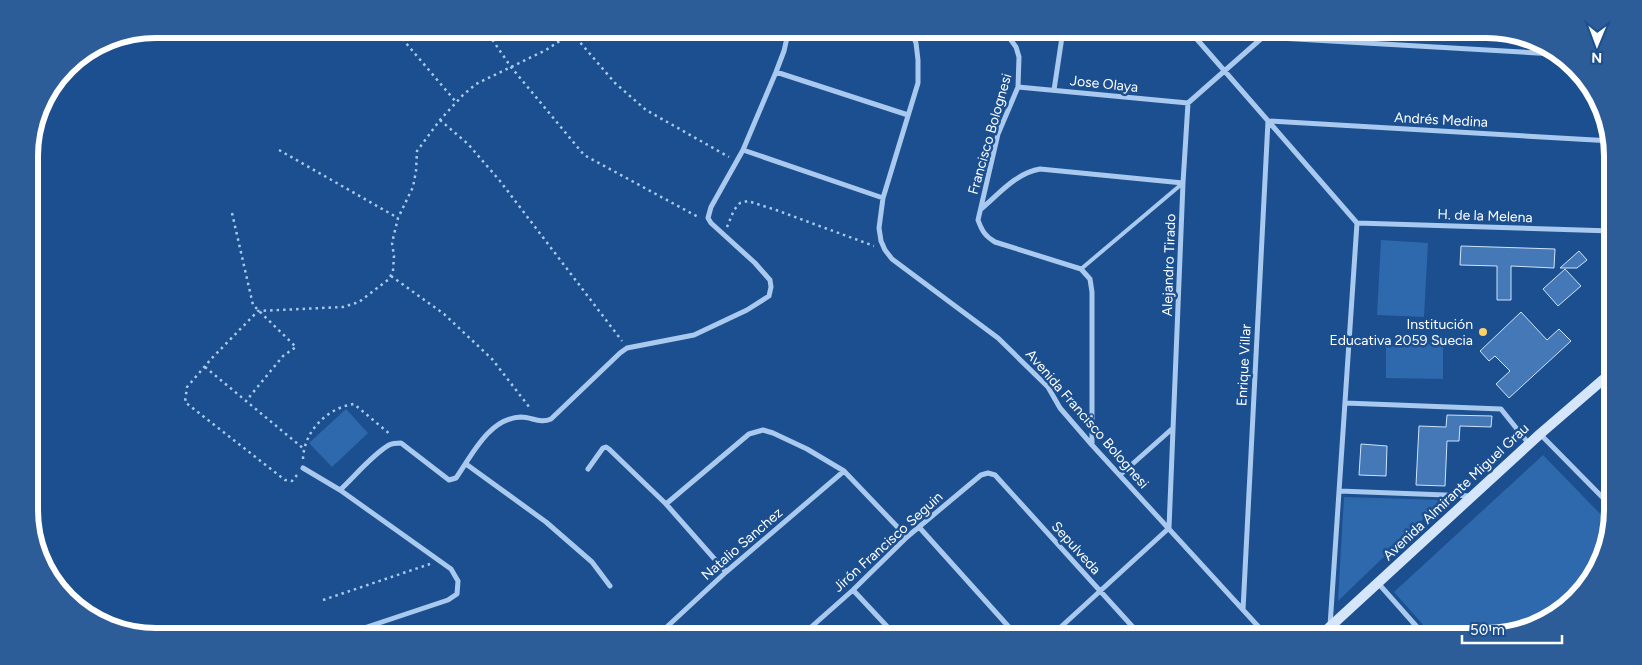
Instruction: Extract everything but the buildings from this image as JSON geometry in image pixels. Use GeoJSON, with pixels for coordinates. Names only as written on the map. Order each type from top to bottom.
{"type":"FeatureCollection","features":[{"type":"Feature","properties":{"kind":"street"},"geometry":{"type":"LineString","coordinates":[[340,490],[389,445],[401,443],[449,480],[456,478],[496,424],[512,418],[528,418],[544,422],[551,419],[627,348],[694,335],[747,310],[769,296],[770,280],[756,263],[723,235],[708,218],[711,207],[743,150],[776,72],[788,38]]}},
{"type":"Feature","properties":{"kind":"street"},"geometry":{"type":"LineString","coordinates":[[885,250],[879,228],[883,198],[918,83],[918,60],[914,38]]}},
{"type":"Feature","properties":{"kind":"street","name":"Francisco Bolognesi"},"geometry":{"type":"LineString","coordinates":[[1010,38],[1020,57],[1018,87],[998,134],[978,220],[981,229],[987,237],[1008,246],[1081,269]]}},
{"type":"Feature","properties":{"kind":"street"},"geometry":{"type":"LineString","coordinates":[[1054,90],[1062,38]]}},
{"type":"Feature","properties":{"kind":"street"},"geometry":{"type":"LineString","coordinates":[[1196,38],[1357,223],[1330,627]]}},
{"type":"Feature","properties":{"kind":"street"},"geometry":{"type":"LineString","coordinates":[[1188,103],[1262,38]]}},
{"type":"Feature","properties":{"kind":"street"},"geometry":{"type":"LineString","coordinates":[[1280,38],[1545,53]]}},
{"type":"Feature","properties":{"kind":"street"},"geometry":{"type":"LineString","coordinates":[[776,72],[908,115]]}},
{"type":"Feature","properties":{"kind":"street","name":"Jose Olaya"},"geometry":{"type":"LineString","coordinates":[[1018,87],[1188,103]]}},
{"type":"Feature","properties":{"kind":"street","name":"Alejandro Tirado"},"geometry":{"type":"LineString","coordinates":[[1169,528],[1188,103]]}},
{"type":"Feature","properties":{"kind":"street","name":"Andrés Medina"},"geometry":{"type":"LineString","coordinates":[[1268,121],[1603,140]]}},
{"type":"Feature","properties":{"kind":"street","name":"Enrique Villar"},"geometry":{"type":"LineString","coordinates":[[1243,610],[1268,121]]}},
{"type":"Feature","properties":{"kind":"street"},"geometry":{"type":"LineString","coordinates":[[743,150],[883,198]]}},
{"type":"Feature","properties":{"kind":"street"},"geometry":{"type":"LineString","coordinates":[[980,210],[1020,175],[1040,169],[1183,183]]}},
{"type":"Feature","properties":{"kind":"street","name":"H. de la Melena"},"geometry":{"type":"LineString","coordinates":[[1357,223],[1604,231]]}},
{"type":"Feature","properties":{"kind":"street","name":"Avenida Francisco Bolognesi"},"geometry":{"type":"LineString","coordinates":[[885,250],[892,259],[1012,350],[1048,387],[1060,408],[1092,445],[1259,627]]}},
{"type":"Feature","properties":{"kind":"street"},"geometry":{"type":"LineString","coordinates":[[1081,269],[1090,279],[1092,292],[1092,445]]}},
{"type":"Feature","properties":{"kind":"street","name":"Avenida Almirante Miguel Grau"},"geometry":{"type":"LineString","coordinates":[[1330,627],[1540,434],[1604,379]]}},
{"type":"Feature","properties":{"kind":"street"},"geometry":{"type":"LineString","coordinates":[[1345,403],[1502,409],[1530,444]]}},
{"type":"Feature","properties":{"kind":"street"},"geometry":{"type":"LineString","coordinates":[[1120,475],[1173,428]]}},
{"type":"Feature","properties":{"kind":"street"},"geometry":{"type":"LineString","coordinates":[[666,504],[749,434],[763,430],[807,449],[844,471],[907,537]]}},
{"type":"Feature","properties":{"kind":"street"},"geometry":{"type":"LineString","coordinates":[[1540,434],[1604,499]]}},
{"type":"Feature","properties":{"kind":"street"},"geometry":{"type":"LineString","coordinates":[[588,469],[603,448],[609,449],[666,504],[726,572]]}},
{"type":"Feature","properties":{"kind":"street"},"geometry":{"type":"LineString","coordinates":[[466,464],[546,522],[592,562],[610,586]]}},
{"type":"Feature","properties":{"kind":"street"},"geometry":{"type":"LineString","coordinates":[[303,468],[340,490],[451,569],[458,581],[457,594],[448,600],[364,628]]}},
{"type":"Feature","properties":{"kind":"street","name":"Natalio Sanchez"},"geometry":{"type":"LineString","coordinates":[[666,628],[726,572],[844,471]]}},
{"type":"Feature","properties":{"kind":"street","name":"Jirón Francisco Seguin"},"geometry":{"type":"LineString","coordinates":[[811,628],[853,590],[907,537],[981,475],[988,473],[995,475]]}},
{"type":"Feature","properties":{"kind":"street","name":"Sepulveda"},"geometry":{"type":"LineString","coordinates":[[995,475],[1133,627]]}},
{"type":"Feature","properties":{"kind":"street"},"geometry":{"type":"LineString","coordinates":[[1339,491],[1472,496]]}},
{"type":"Feature","properties":{"kind":"street"},"geometry":{"type":"LineString","coordinates":[[919,527],[1009,627]]}},
{"type":"Feature","properties":{"kind":"street"},"geometry":{"type":"LineString","coordinates":[[1060,627],[1169,528]]}},
{"type":"Feature","properties":{"kind":"street"},"geometry":{"type":"LineString","coordinates":[[1378,583],[1417,627]]}},
{"type":"Feature","properties":{"kind":"street"},"geometry":{"type":"LineString","coordinates":[[853,590],[888,627]]}},
{"type":"Feature","properties":{"kind":"lane"},"geometry":{"type":"LineString","coordinates":[[1081,269],[1183,183]]}},
{"type":"Feature","properties":{"kind":"path"},"geometry":{"type":"LineString","coordinates":[[402,38],[456,102]]}},
{"type":"Feature","properties":{"kind":"path"},"geometry":{"type":"LineString","coordinates":[[491,38],[511,68],[584,155],[711,223]]}},
{"type":"Feature","properties":{"kind":"path"},"geometry":{"type":"LineString","coordinates":[[401,443],[354,404],[346,405],[322,418],[312,431],[304,449],[303,468],[292,481],[285,480],[185,402],[187,387],[258,311],[343,306],[359,302],[383,284],[393,271],[394,256],[392,243],[398,218],[413,187],[418,151],[440,120],[476,84],[546,50],[564,38]]}},
{"type":"Feature","properties":{"kind":"path"},"geometry":{"type":"LineString","coordinates":[[576,38],[615,84],[646,110],[737,161]]}},
{"type":"Feature","properties":{"kind":"path"},"geometry":{"type":"LineString","coordinates":[[440,120],[468,144],[500,181],[627,348]]}},
{"type":"Feature","properties":{"kind":"path"},"geometry":{"type":"LineString","coordinates":[[279,150],[398,218]]}},
{"type":"Feature","properties":{"kind":"path"},"geometry":{"type":"LineString","coordinates":[[723,235],[734,210],[740,203],[748,202],[776,210],[885,250]]}},
{"type":"Feature","properties":{"kind":"path"},"geometry":{"type":"LineString","coordinates":[[232,213],[253,305],[296,347],[283,356],[246,401]]}},
{"type":"Feature","properties":{"kind":"path"},"geometry":{"type":"LineString","coordinates":[[391,276],[444,314],[492,360],[530,408],[528,418]]}},
{"type":"Feature","properties":{"kind":"path"},"geometry":{"type":"LineString","coordinates":[[204,367],[304,449]]}},
{"type":"Feature","properties":{"kind":"path"},"geometry":{"type":"LineString","coordinates":[[323,600],[440,561]]}},
{"type":"Feature","properties":{"kind":"shaded area"},"geometry":{"type":"Polygon","coordinates":[[[1381,240],[1428,243],[1424,317],[1377,315],[1381,240]]]}},
{"type":"Feature","properties":{"kind":"shaded area"},"geometry":{"type":"Polygon","coordinates":[[[1386,344],[1443,344],[1443,379],[1386,378],[1386,344]]]}},
{"type":"Feature","properties":{"kind":"shaded area"},"geometry":{"type":"Polygon","coordinates":[[[346,409],[368,433],[332,467],[309,443],[346,409]]]}},
{"type":"Feature","properties":{"kind":"shaded area"},"geometry":{"type":"Polygon","coordinates":[[[1543,455],[1604,518],[1598,547],[1585,575],[1558,603],[1532,619],[1494,627],[1425,627],[1394,592],[1543,455]]]}},
{"type":"Feature","properties":{"kind":"shaded area"},"geometry":{"type":"Polygon","coordinates":[[[1344,497],[1443,500],[1338,601],[1344,497]]]}},
{"type":"Feature","properties":{"kind":"place","name":"Institución Educativa 2059 Suecia"},"geometry":{"type":"Point","coordinates":[1483,332]}}]}
